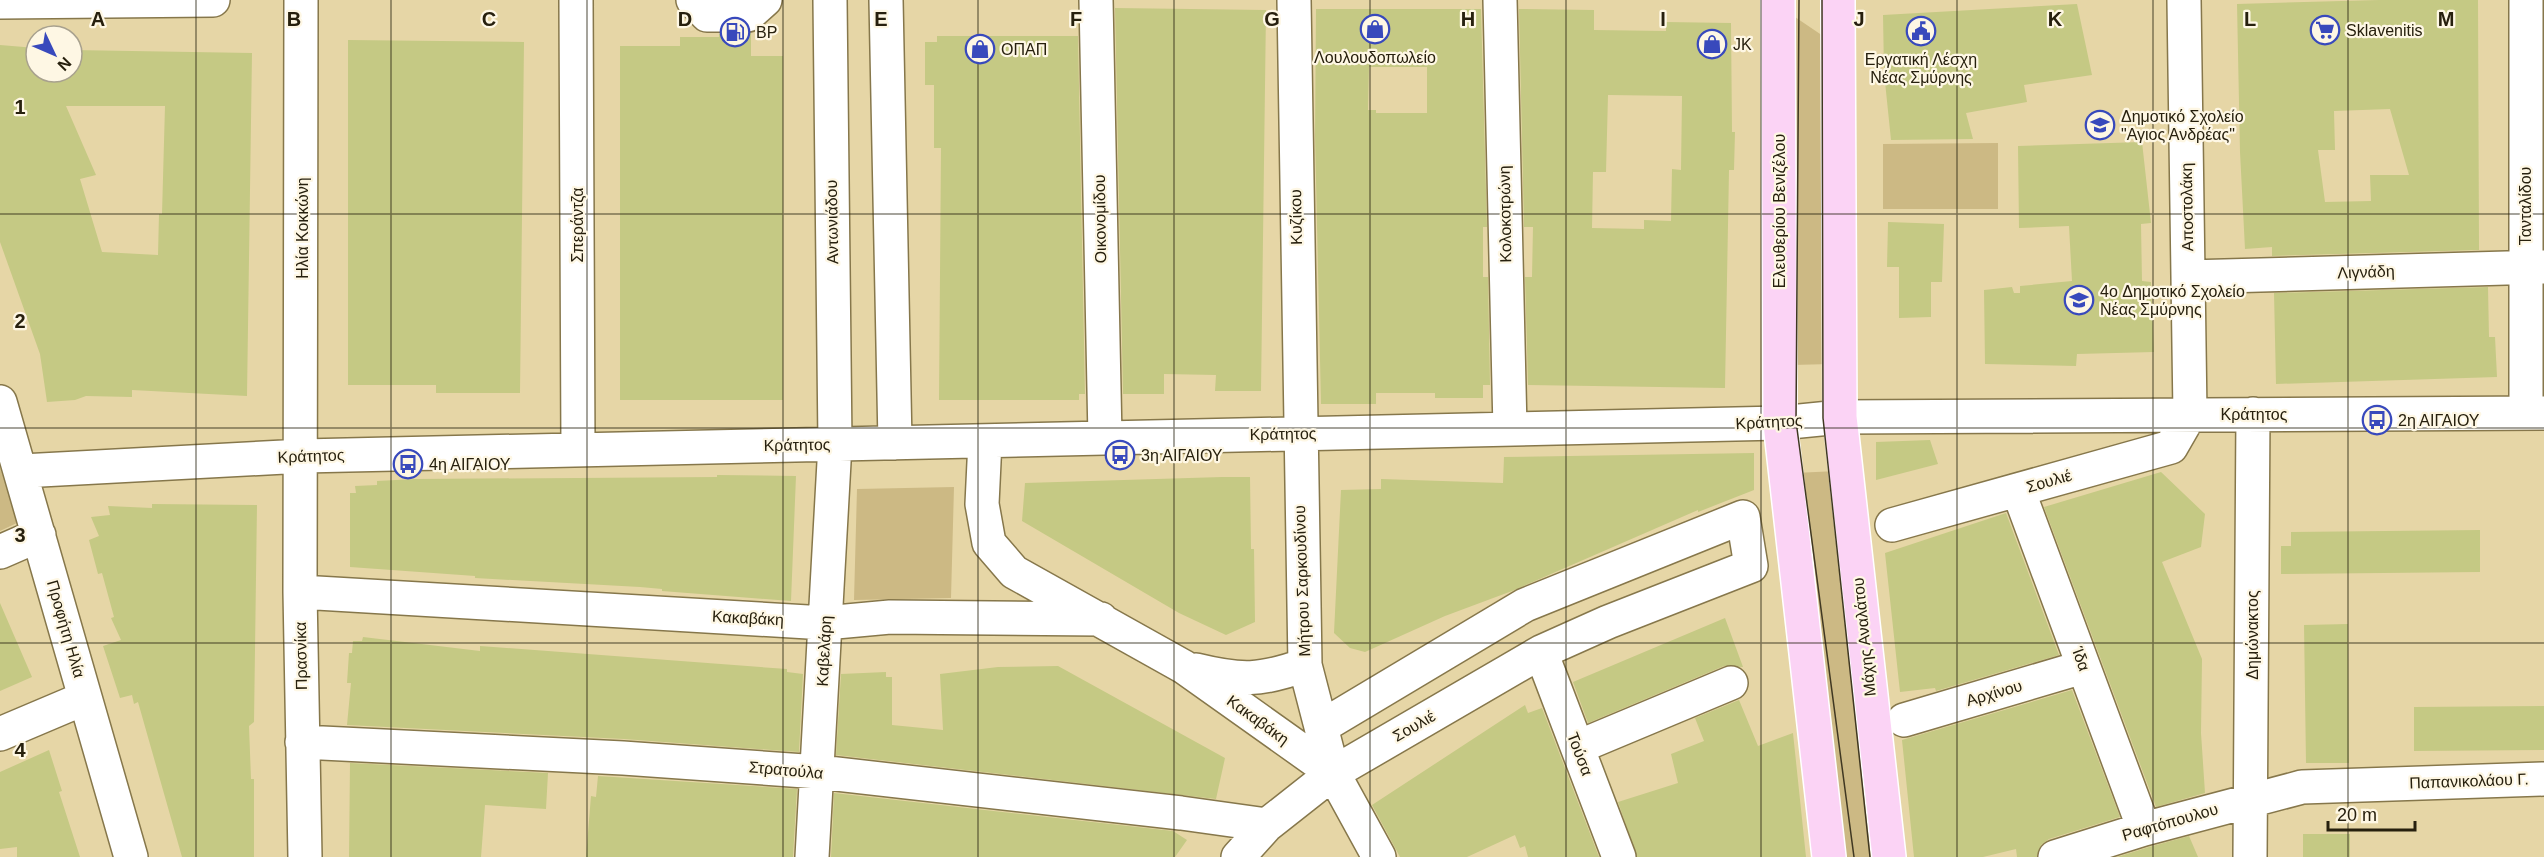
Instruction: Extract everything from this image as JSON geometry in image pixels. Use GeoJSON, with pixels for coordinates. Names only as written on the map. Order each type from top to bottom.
{"type":"FeatureCollection","features":[{"type":"Feature","properties":{"kind":"main road","name":"Ελευθερίου Βενιζέλου"},"geometry":{"type":"LineString","coordinates":[[1778,0],[1780,423]]}},
{"type":"Feature","properties":{"kind":"main road"},"geometry":{"type":"LineString","coordinates":[[1838,0],[1840,417]]}},
{"type":"Feature","properties":{"kind":"main road","name":"Μάχης Αναλάτου"},"geometry":{"type":"LineString","coordinates":[[1840,417],[1888,857]]}},
{"type":"Feature","properties":{"kind":"main road"},"geometry":{"type":"LineString","coordinates":[[1780,423],[1829,857]]}},
{"type":"Feature","properties":{"kind":"street"},"geometry":{"type":"LineString","coordinates":[[0,2],[213,0]]}},
{"type":"Feature","properties":{"kind":"street","name":"Ηλία Κοκκώνη"},"geometry":{"type":"LineString","coordinates":[[301,0],[303,456]]}},
{"type":"Feature","properties":{"kind":"street","name":"Σπεράντζα"},"geometry":{"type":"LineString","coordinates":[[576,0],[578,450]]}},
{"type":"Feature","properties":{"kind":"street"},"geometry":{"type":"LineString","coordinates":[[693,0],[707,15],[748,15],[765,0]]}},
{"type":"Feature","properties":{"kind":"street","name":"Αντωνιάδου"},"geometry":{"type":"LineString","coordinates":[[830,0],[835,444]]}},
{"type":"Feature","properties":{"kind":"street"},"geometry":{"type":"LineString","coordinates":[[886,0],[895,443]]}},
{"type":"Feature","properties":{"kind":"street","name":"Οικονομίδου"},"geometry":{"type":"LineString","coordinates":[[1096,0],[1105,438]]}},
{"type":"Feature","properties":{"kind":"street","name":"Κυζίκου"},"geometry":{"type":"LineString","coordinates":[[1294,0],[1299,433]]}},
{"type":"Feature","properties":{"kind":"street","name":"Κολοκοτρώνη"},"geometry":{"type":"LineString","coordinates":[[1500,0],[1510,429]]}},
{"type":"Feature","properties":{"kind":"street","name":"Αποστολάκη"},"geometry":{"type":"LineString","coordinates":[[2184,0],[2190,414]]}},
{"type":"Feature","properties":{"kind":"street","name":"Τανταλίδου"},"geometry":{"type":"LineString","coordinates":[[2526,0],[2535,267],[2535,413]]}},
{"type":"Feature","properties":{"kind":"street","name":"Λιγνάδη"},"geometry":{"type":"LineString","coordinates":[[2188,277],[2535,267]]}},
{"type":"Feature","properties":{"kind":"street","name":"Προφήτη Ηλία"},"geometry":{"type":"LineString","coordinates":[[0,402],[22,471],[131,857]]}},
{"type":"Feature","properties":{"kind":"street","name":"Κράτητος"},"geometry":{"type":"LineString","coordinates":[[22,471],[303,456],[1780,423],[1840,417],[2535,413]]}},
{"type":"Feature","properties":{"kind":"street","name":"Σουλιέ"},"geometry":{"type":"LineString","coordinates":[[1892,525],[2171,447],[2190,414]]}},
{"type":"Feature","properties":{"kind":"street","name":"Δημώνακτος"},"geometry":{"type":"LineString","coordinates":[[2250,857],[2253,414]]}},
{"type":"Feature","properties":{"kind":"street","name":"Μήτρου Σαρκουδίνου"},"geometry":{"type":"LineString","coordinates":[[1299,433],[1305,665],[1333,773],[1379,857]]}},
{"type":"Feature","properties":{"kind":"street"},"geometry":{"type":"LineString","coordinates":[[985,441],[982,504],[989,543],[1014,572],[1101,619]]}},
{"type":"Feature","properties":{"kind":"street","name":"Καβελάρη"},"geometry":{"type":"LineString","coordinates":[[812,857],[819,772],[835,444]]}},
{"type":"Feature","properties":{"kind":"street","name":"Πρασνίκα"},"geometry":{"type":"LineString","coordinates":[[303,456],[300,592],[305,857]]}},
{"type":"Feature","properties":{"kind":"street","name":"Ίδα"},"geometry":{"type":"LineString","coordinates":[[2018,490],[2144,829]]}},
{"type":"Feature","properties":{"kind":"street","name":"Σουλιέ"},"geometry":{"type":"LineString","coordinates":[[1238,857],[1268,825],[1333,773],[1541,652],[1608,622],[1751,566],[1743,517],[1525,605],[1492,622],[1321,727]]}},
{"type":"Feature","properties":{"kind":"street"},"geometry":{"type":"LineString","coordinates":[[0,552],[39,535]]}},
{"type":"Feature","properties":{"kind":"street"},"geometry":{"type":"LineString","coordinates":[[1592,578],[1608,622]]}},
{"type":"Feature","properties":{"kind":"street","name":"Κακαβάκη"},"geometry":{"type":"LineString","coordinates":[[300,592],[825,623],[890,617],[1101,619],[1184,667],[1333,773]]}},
{"type":"Feature","properties":{"kind":"street","name":"Τούσα"},"geometry":{"type":"LineString","coordinates":[[1541,652],[1618,857]]}},
{"type":"Feature","properties":{"kind":"street","name":"Κακαβάκη"},"geometry":{"type":"LineString","coordinates":[[1184,667],[1233,679],[1278,675],[1305,665]]}},
{"type":"Feature","properties":{"kind":"street","name":"Αρχίνου"},"geometry":{"type":"LineString","coordinates":[[1904,720],[2083,667]]}},
{"type":"Feature","properties":{"kind":"street"},"geometry":{"type":"LineString","coordinates":[[1578,747],[1731,683]]}},
{"type":"Feature","properties":{"kind":"street"},"geometry":{"type":"LineString","coordinates":[[0,734],[85,698]]}},
{"type":"Feature","properties":{"kind":"street","name":"Στρατούλα"},"geometry":{"type":"LineString","coordinates":[[302,742],[623,758],[819,772],[1268,825]]}},
{"type":"Feature","properties":{"kind":"street","name":"Παπανικολάου Γ."},"geometry":{"type":"LineString","coordinates":[[2251,799],[2302,787],[2544,779]]}},
{"type":"Feature","properties":{"kind":"street","name":"Ραφτόπουλου"},"geometry":{"type":"LineString","coordinates":[[2055,857],[2251,799]]}},
{"type":"Feature","properties":{"kind":"shaded area"},"geometry":{"type":"Polygon","coordinates":[[[1795,17],[1829,40],[1831,364],[1792,365],[1795,17]]]}},
{"type":"Feature","properties":{"kind":"shaded area"},"geometry":{"type":"Polygon","coordinates":[[[1998,143],[1998,209],[1883,209],[1883,144],[1998,143]]]}},
{"type":"Feature","properties":{"kind":"shaded area"},"geometry":{"type":"Polygon","coordinates":[[[0,467],[19,522],[0,531],[0,467]]]}},
{"type":"Feature","properties":{"kind":"shaded area"},"geometry":{"type":"Polygon","coordinates":[[[1837,471],[1880,857],[1843,857],[1795,473],[1837,471]]]}},
{"type":"Feature","properties":{"kind":"shaded area"},"geometry":{"type":"Polygon","coordinates":[[[954,487],[951,598],[854,600],[857,489],[954,487]]]}},
{"type":"Feature","properties":{"kind":"building"},"geometry":{"type":"Polygon","coordinates":[[[2478,0],[2479,250],[2272,256],[2272,247],[2245,249],[2240,152],[2237,4],[2478,0]],[[2390,109],[2334,111],[2335,150],[2318,150],[2325,202],[2371,201],[2370,175],[2409,175],[2390,109]]]}},
{"type":"Feature","properties":{"kind":"building"},"geometry":{"type":"Polygon","coordinates":[[[2077,4],[2092,75],[2024,85],[2027,102],[1966,113],[1973,139],[1891,140],[1884,72],[1883,15],[2077,4]]]}},
{"type":"Feature","properties":{"kind":"building"},"geometry":{"type":"Polygon","coordinates":[[[1115,8],[1266,10],[1261,391],[1215,391],[1216,375],[1164,374],[1164,394],[1123,394],[1115,8]]]}},
{"type":"Feature","properties":{"kind":"building"},"geometry":{"type":"Polygon","coordinates":[[[1316,9],[1481,9],[1487,227],[1483,227],[1483,277],[1488,277],[1490,385],[1483,385],[1483,398],[1435,398],[1435,393],[1376,393],[1376,404],[1321,404],[1315,135],[1316,9]],[[1369,67],[1368,110],[1376,110],[1376,113],[1427,113],[1427,67],[1369,67]]]}},
{"type":"Feature","properties":{"kind":"building"},"geometry":{"type":"Polygon","coordinates":[[[1519,9],[1594,10],[1594,30],[1666,31],[1666,22],[1731,23],[1732,132],[1735,132],[1734,170],[1729,170],[1725,388],[1528,385],[1525,277],[1532,277],[1533,227],[1524,227],[1519,9]],[[1608,95],[1606,172],[1593,172],[1592,228],[1644,229],[1644,220],[1671,221],[1672,169],[1681,170],[1682,96],[1608,95]]]}},
{"type":"Feature","properties":{"kind":"building"},"geometry":{"type":"Polygon","coordinates":[[[751,33],[751,56],[783,56],[783,400],[620,400],[620,46],[680,46],[680,37],[719,37],[719,34],[751,33]]]}},
{"type":"Feature","properties":{"kind":"building"},"geometry":{"type":"Polygon","coordinates":[[[937,36],[1078,36],[1085,394],[1079,394],[1079,400],[939,400],[941,148],[934,148],[934,85],[925,85],[925,42],[937,42],[937,36]]]}},
{"type":"Feature","properties":{"kind":"building"},"geometry":{"type":"Polygon","coordinates":[[[348,40],[524,42],[520,393],[436,393],[436,385],[348,385],[348,40]]]}},
{"type":"Feature","properties":{"kind":"building"},"geometry":{"type":"Polygon","coordinates":[[[0,45],[24,47],[24,84],[84,84],[84,50],[252,53],[247,396],[132,390],[132,397],[86,396],[75,400],[47,402],[40,354],[0,242],[0,45]],[[66,106],[96,175],[80,179],[102,252],[158,255],[159,214],[162,214],[165,106],[66,106]]]}},
{"type":"Feature","properties":{"kind":"building"},"geometry":{"type":"Polygon","coordinates":[[[2142,142],[2151,223],[2141,224],[2142,281],[2151,282],[2154,352],[2077,354],[2076,366],[1985,364],[1984,290],[2012,287],[2014,293],[2020,293],[2020,286],[2072,281],[2069,226],[2019,228],[2018,146],[2142,142]]]}},
{"type":"Feature","properties":{"kind":"building"},"geometry":{"type":"Polygon","coordinates":[[[1888,222],[1944,224],[1942,282],[1931,282],[1931,317],[1899,318],[1899,267],[1887,267],[1888,222]]]}},
{"type":"Feature","properties":{"kind":"building"},"geometry":{"type":"Polygon","coordinates":[[[2488,287],[2489,337],[2495,337],[2497,377],[2276,384],[2274,293],[2488,287]]]}},
{"type":"Feature","properties":{"kind":"building"},"geometry":{"type":"Polygon","coordinates":[[[1930,440],[1938,464],[1876,480],[1876,442],[1930,440]]]}},
{"type":"Feature","properties":{"kind":"building"},"geometry":{"type":"Polygon","coordinates":[[[1754,453],[1754,490],[1698,512],[1698,510],[1365,652],[1350,648],[1334,633],[1341,490],[1381,489],[1381,479],[1503,483],[1504,457],[1754,453]]]}},
{"type":"Feature","properties":{"kind":"building"},"geometry":{"type":"Polygon","coordinates":[[[2161,472],[2205,514],[2201,547],[2162,562],[2202,659],[2201,733],[2205,793],[2156,807],[2044,507],[2161,472]]]}},
{"type":"Feature","properties":{"kind":"building"},"geometry":{"type":"Polygon","coordinates":[[[717,475],[796,476],[791,601],[662,591],[662,589],[640,587],[475,578],[475,576],[350,567],[350,493],[356,493],[355,486],[377,485],[377,481],[415,479],[717,477],[717,475]]]}},
{"type":"Feature","properties":{"kind":"building"},"geometry":{"type":"Polygon","coordinates":[[[1250,477],[1251,549],[1254,549],[1255,622],[1226,635],[1179,613],[1022,521],[1025,483],[1250,477]]]}},
{"type":"Feature","properties":{"kind":"building"},"geometry":{"type":"Polygon","coordinates":[[[152,504],[257,505],[254,722],[249,726],[251,779],[254,779],[254,857],[182,857],[138,702],[134,704],[132,695],[120,698],[103,646],[121,640],[111,618],[114,617],[102,573],[98,574],[89,540],[99,536],[91,517],[110,515],[108,506],[152,508],[152,504]]]}},
{"type":"Feature","properties":{"kind":"building"},"geometry":{"type":"Polygon","coordinates":[[[2006,513],[2059,655],[1936,691],[1935,688],[1900,692],[1885,553],[2006,513]]]}},
{"type":"Feature","properties":{"kind":"building"},"geometry":{"type":"Polygon","coordinates":[[[2480,530],[2480,572],[2281,574],[2281,546],[2291,546],[2291,532],[2480,530]]]}},
{"type":"Feature","properties":{"kind":"building"},"geometry":{"type":"Polygon","coordinates":[[[0,603],[32,677],[0,691],[0,603]]]}},
{"type":"Feature","properties":{"kind":"building"},"geometry":{"type":"Polygon","coordinates":[[[1725,618],[1743,667],[1724,666],[1588,723],[1573,682],[1725,618]]]}},
{"type":"Feature","properties":{"kind":"building"},"geometry":{"type":"Polygon","coordinates":[[[2348,624],[2349,763],[2306,763],[2304,625],[2348,624]]]}},
{"type":"Feature","properties":{"kind":"building"},"geometry":{"type":"Polygon","coordinates":[[[363,637],[480,651],[480,646],[787,669],[787,672],[803,674],[799,752],[624,739],[347,725],[351,683],[347,683],[349,653],[352,653],[353,641],[362,641],[363,637]]]}},
{"type":"Feature","properties":{"kind":"building"},"geometry":{"type":"Polygon","coordinates":[[[1058,666],[1225,758],[1216,799],[836,755],[841,674],[886,672],[886,677],[892,677],[892,725],[943,730],[940,674],[998,667],[1058,666]]]}},
{"type":"Feature","properties":{"kind":"building"},"geometry":{"type":"Polygon","coordinates":[[[2072,690],[2120,817],[2049,839],[2041,845],[2037,857],[2017,857],[2016,849],[1983,857],[1914,857],[1902,740],[2072,690]]]}},
{"type":"Feature","properties":{"kind":"building"},"geometry":{"type":"Polygon","coordinates":[[[1739,700],[1758,746],[1793,733],[1806,857],[1637,857],[1618,802],[1678,783],[1671,754],[1704,741],[1695,718],[1739,700]]]}},
{"type":"Feature","properties":{"kind":"building"},"geometry":{"type":"Polygon","coordinates":[[[1525,705],[1528,713],[1542,708],[1599,857],[1528,857],[1525,846],[1520,848],[1515,835],[1467,857],[1400,857],[1372,805],[1525,705]]]}},
{"type":"Feature","properties":{"kind":"building"},"geometry":{"type":"Polygon","coordinates":[[[2544,706],[2544,750],[2414,751],[2414,707],[2544,706]]]}},
{"type":"Feature","properties":{"kind":"building"},"geometry":{"type":"Polygon","coordinates":[[[49,750],[62,791],[59,792],[80,857],[17,857],[17,847],[0,849],[0,772],[49,750]]]}},
{"type":"Feature","properties":{"kind":"building"},"geometry":{"type":"Polygon","coordinates":[[[350,763],[548,773],[546,809],[485,805],[481,857],[349,857],[350,763]]]}},
{"type":"Feature","properties":{"kind":"building"},"geometry":{"type":"Polygon","coordinates":[[[598,776],[797,789],[793,857],[586,857],[591,796],[596,797],[598,776]]]}},
{"type":"Feature","properties":{"kind":"building"},"geometry":{"type":"Polygon","coordinates":[[[834,793],[1173,831],[1187,840],[1175,857],[831,857],[834,793]]]}},
{"type":"Feature","properties":{"kind":"building"},"geometry":{"type":"Polygon","coordinates":[[[2303,834],[2350,834],[2350,857],[2303,857],[2303,834]]]}},
{"type":"Feature","properties":{"kind":"building"},"geometry":{"type":"Polygon","coordinates":[[[2189,836],[2198,857],[2117,857],[2149,847],[2189,836]]]}},
{"type":"Feature","properties":{"kind":"tram line"},"geometry":{"type":"LineString","coordinates":[[1799,0],[1796,421],[1854,857]]}},
{"type":"Feature","properties":{"kind":"tram line"},"geometry":{"type":"LineString","coordinates":[[1822,0],[1823,418],[1870,857]]}},
{"type":"Feature","properties":{"kind":"place","name":"Λουλουδοπωλείο"},"geometry":{"type":"Point","coordinates":[1375,29]}},
{"type":"Feature","properties":{"kind":"place","name":"Sklavenitis"},"geometry":{"type":"Point","coordinates":[2325,30]}},
{"type":"Feature","properties":{"kind":"place","name":"Εργατική Λέσχη Νέας Σμύρνης"},"geometry":{"type":"Point","coordinates":[1921,31]}},
{"type":"Feature","properties":{"kind":"place","name":"BP"},"geometry":{"type":"Point","coordinates":[735,32]}},
{"type":"Feature","properties":{"kind":"place","name":"JK"},"geometry":{"type":"Point","coordinates":[1712,44]}},
{"type":"Feature","properties":{"kind":"place","name":"ΟΠΑΠ"},"geometry":{"type":"Point","coordinates":[980,49]}},
{"type":"Feature","properties":{"kind":"place","name":"Δημοτικό Σχολείο \"Αγιος Ανδρέας\""},"geometry":{"type":"Point","coordinates":[2100,125]}},
{"type":"Feature","properties":{"kind":"place","name":"4o Δημοτικό Σχολείο Νέας Σμύρνης"},"geometry":{"type":"Point","coordinates":[2079,300]}},
{"type":"Feature","properties":{"kind":"place","name":"2η ΑΙΓΑΙΟΥ"},"geometry":{"type":"Point","coordinates":[2377,420]}},
{"type":"Feature","properties":{"kind":"place","name":"3η ΑΙΓΑΙΟΥ"},"geometry":{"type":"Point","coordinates":[1120,455]}},
{"type":"Feature","properties":{"kind":"place","name":"4η ΑΙΓΑΙΟΥ"},"geometry":{"type":"Point","coordinates":[408,464]}}]}
